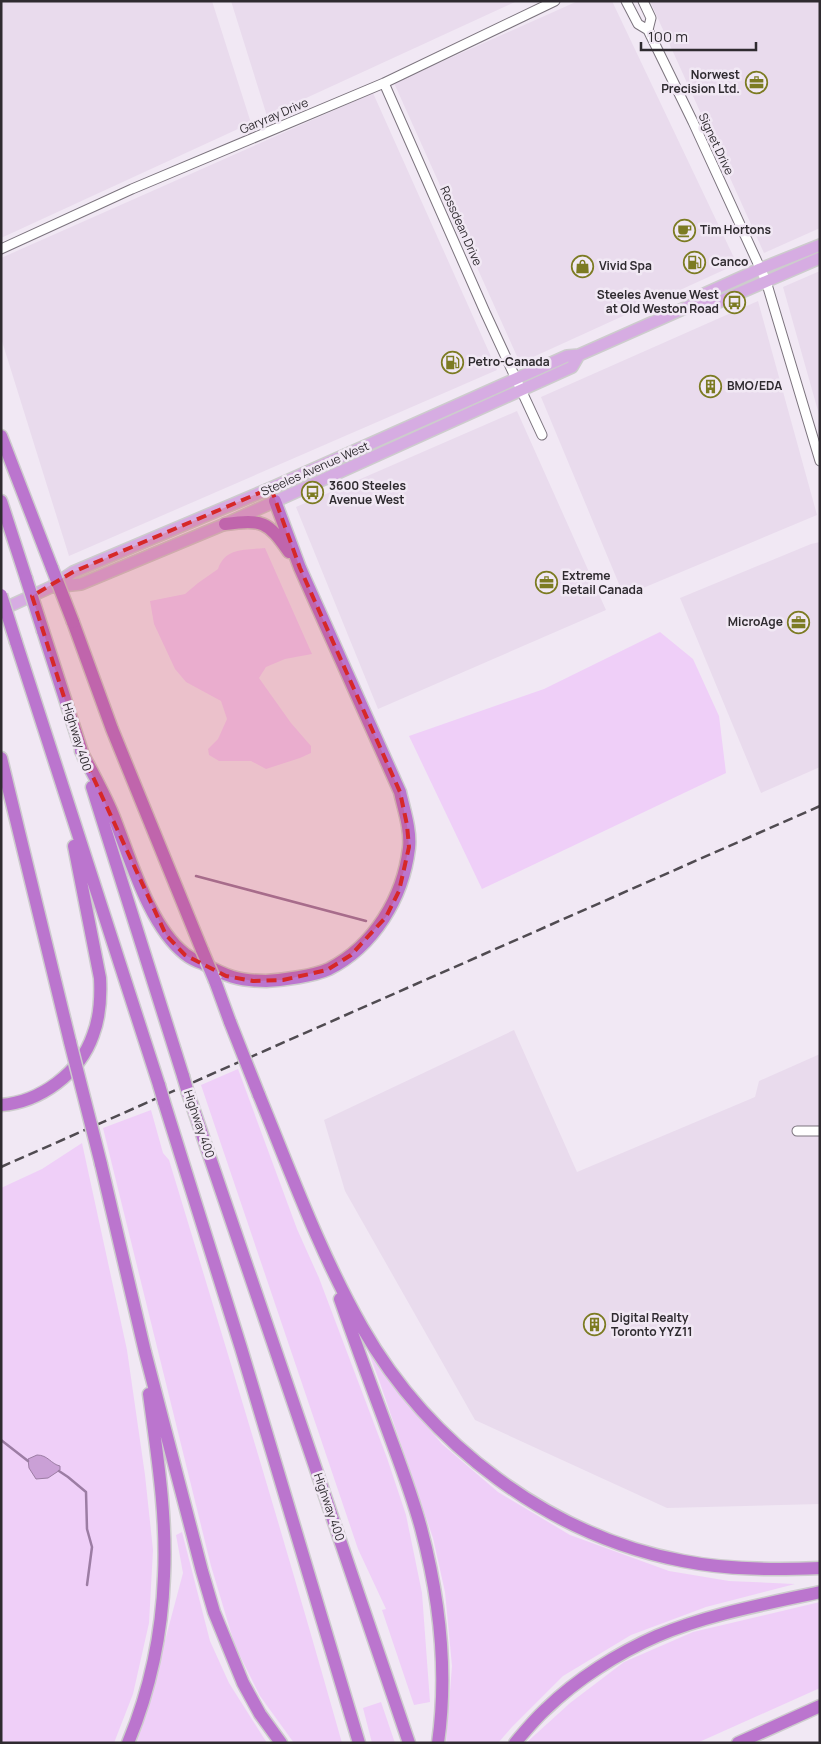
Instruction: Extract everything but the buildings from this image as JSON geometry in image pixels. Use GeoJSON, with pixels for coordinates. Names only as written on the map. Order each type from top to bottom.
{"type":"FeatureCollection","features":[{"type":"Feature","properties":{"kind":"highway"},"geometry":{"type":"LineString","coordinates":[[1,436],[112,729],[321,1246],[408,1486],[432,1574],[441,1651],[442,1694],[438,1743]]}},
{"type":"Feature","properties":{"kind":"highway","name":"Highway 400"},"geometry":{"type":"LineString","coordinates":[[1,501],[188,1093],[409,1743]]}},
{"type":"Feature","properties":{"kind":"highway"},"geometry":{"type":"LineString","coordinates":[[81,750],[112,812],[150,906],[166,935],[186,955],[226,976],[253,981],[283,980],[327,970],[351,955],[386,917],[399,891],[409,847],[407,825],[400,792],[300,568],[275,501]]}},
{"type":"Feature","properties":{"kind":"highway"},"geometry":{"type":"LineString","coordinates":[[225,524],[250,521],[261,523],[268,527],[280,539],[300,568]]}},
{"type":"Feature","properties":{"kind":"highway","name":"Highway 400"},"geometry":{"type":"LineString","coordinates":[[1,595],[159,1085],[241,1348],[359,1743]]}},
{"type":"Feature","properties":{"kind":"highway"},"geometry":{"type":"LineString","coordinates":[[1,758],[101,1164],[144,1352],[202,1571],[214,1612],[243,1683],[260,1714],[281,1743]]}},
{"type":"Feature","properties":{"kind":"highway"},"geometry":{"type":"LineString","coordinates":[[1,1105],[29,1098],[51,1087],[70,1071],[87,1048],[93,1036],[99,1012],[100,989],[98,968],[59,775]]}},
{"type":"Feature","properties":{"kind":"highway"},"geometry":{"type":"LineString","coordinates":[[321,1246],[363,1328],[385,1363],[410,1396],[478,1464],[520,1495],[562,1519],[611,1541],[659,1556],[729,1568],[820,1568]]}},
{"type":"Feature","properties":{"kind":"highway"},"geometry":{"type":"LineString","coordinates":[[128,1743],[150,1676],[160,1628],[164,1575],[161,1495],[144,1352]]}},
{"type":"Feature","properties":{"kind":"highway"},"geometry":{"type":"LineString","coordinates":[[515,1743],[545,1709],[577,1683],[636,1646],[658,1635],[748,1608],[820,1592]]}},
{"type":"Feature","properties":{"kind":"highway"},"geometry":{"type":"LineString","coordinates":[[738,1743],[820,1706]]}},
{"type":"Feature","properties":{"kind":"main road","name":"Steeles Avenue West"},"geometry":{"type":"LineString","coordinates":[[51,587],[81,584],[225,524],[402,445],[519,384],[567,356],[579,355],[694,304],[702,295],[820,245]]}},
{"type":"Feature","properties":{"kind":"main road","name":"Steeles Avenue West"},"geometry":{"type":"LineString","coordinates":[[694,304],[707,307],[820,258]]}},
{"type":"Feature","properties":{"kind":"main road","name":"Steeles Avenue West"},"geometry":{"type":"LineString","coordinates":[[1,610],[51,587],[73,572],[519,384]]}},
{"type":"Feature","properties":{"kind":"main road"},"geometry":{"type":"LineString","coordinates":[[271,488],[275,501]]}},
{"type":"Feature","properties":{"kind":"street","name":"Garyray Drive"},"geometry":{"type":"LineString","coordinates":[[1,249],[132,189],[384,83],[555,1]]}},
{"type":"Feature","properties":{"kind":"street","name":"Signet Drive"},"geometry":{"type":"LineString","coordinates":[[626,1],[638,24],[648,30],[693,122],[766,281],[820,461]]}},
{"type":"Feature","properties":{"kind":"street","name":"Signet Drive"},"geometry":{"type":"LineString","coordinates":[[643,1],[651,18],[648,30]]}},
{"type":"Feature","properties":{"kind":"street","name":"Rossdean Drive"},"geometry":{"type":"LineString","coordinates":[[384,83],[482,306],[542,435]]}},
{"type":"Feature","properties":{"kind":"street"},"geometry":{"type":"LineString","coordinates":[[798,1131],[820,1131]]}},
{"type":"Feature","properties":{"kind":"highlighted area"},"geometry":{"type":"Polygon","coordinates":[[[271,488],[300,568],[400,792],[407,825],[409,847],[399,891],[386,917],[351,955],[327,970],[283,980],[253,981],[226,976],[185,955],[166,935],[81,751],[32,596],[73,572],[271,488]]]}},
{"type":"Feature","properties":{"kind":"shaded area"},"geometry":{"type":"Polygon","coordinates":[[[1,1],[212,1],[251,123],[1,238],[1,1]]]}},
{"type":"Feature","properties":{"kind":"shaded area"},"geometry":{"type":"Polygon","coordinates":[[[231,1],[517,1],[267,116],[231,1]]]}},
{"type":"Feature","properties":{"kind":"shaded area"},"geometry":{"type":"Polygon","coordinates":[[[578,1],[612,1],[737,264],[520,363],[394,83],[578,1]]]}},
{"type":"Feature","properties":{"kind":"shaded area"},"geometry":{"type":"Polygon","coordinates":[[[650,1],[820,1],[820,228],[764,253],[650,1]]]}},
{"type":"Feature","properties":{"kind":"shaded area"},"geometry":{"type":"Polygon","coordinates":[[[373,93],[497,370],[69,556],[1,338],[1,258],[373,93]]]}},
{"type":"Feature","properties":{"kind":"shaded area"},"geometry":{"type":"Polygon","coordinates":[[[820,271],[820,418],[783,287],[820,271]]]}},
{"type":"Feature","properties":{"kind":"shaded area"},"geometry":{"type":"Polygon","coordinates":[[[758,301],[817,515],[624,596],[541,397],[758,301]]]}},
{"type":"Feature","properties":{"kind":"shaded area"},"geometry":{"type":"Polygon","coordinates":[[[517,411],[606,610],[378,709],[296,507],[517,411]]]}},
{"type":"Feature","properties":{"kind":"shaded area"},"geometry":{"type":"Polygon","coordinates":[[[820,542],[820,767],[761,793],[680,598],[820,542]]]}},
{"type":"Feature","properties":{"kind":"shaded area"},"geometry":{"type":"Polygon","coordinates":[[[265,548],[312,654],[285,659],[266,667],[259,678],[291,723],[311,746],[311,753],[266,769],[251,761],[219,761],[209,755],[208,749],[218,739],[227,719],[221,701],[186,682],[175,669],[154,624],[150,601],[185,594],[218,569],[221,562],[231,553],[265,548]]]}},
{"type":"Feature","properties":{"kind":"shaded area"},"geometry":{"type":"Polygon","coordinates":[[[660,632],[693,659],[719,716],[726,773],[482,889],[409,736],[544,689],[660,632]]]}},
{"type":"Feature","properties":{"kind":"shaded area"},"geometry":{"type":"Polygon","coordinates":[[[514,1030],[577,1172],[755,1097],[759,1081],[820,1054],[820,1504],[667,1508],[475,1420],[345,1191],[324,1120],[514,1030]]]}},
{"type":"Feature","properties":{"kind":"shaded area"},"geometry":{"type":"Polygon","coordinates":[[[238,1069],[297,1229],[319,1278],[387,1458],[406,1515],[422,1593],[430,1702],[414,1705],[382,1610],[386,1609],[358,1549],[201,1085],[238,1069]]]}},
{"type":"Feature","properties":{"kind":"shaded area"},"geometry":{"type":"Polygon","coordinates":[[[151,1110],[163,1153],[169,1160],[235,1378],[342,1743],[294,1743],[260,1696],[235,1646],[211,1566],[103,1128],[151,1110]]]}},
{"type":"Feature","properties":{"kind":"shaded area"},"geometry":{"type":"Polygon","coordinates":[[[82,1143],[127,1350],[145,1475],[153,1550],[149,1623],[133,1694],[114,1743],[1,1743],[1,1188],[42,1169],[82,1143]]]}},
{"type":"Feature","properties":{"kind":"shaded area"},"geometry":{"type":"Polygon","coordinates":[[[364,1340],[375,1360],[398,1392],[442,1444],[498,1492],[570,1535],[669,1571],[729,1581],[795,1584],[706,1607],[631,1635],[563,1676],[498,1743],[446,1743],[452,1666],[445,1592],[433,1538],[364,1340]]]}},
{"type":"Feature","properties":{"kind":"shaded area"},"geometry":{"type":"Polygon","coordinates":[[[37,1455],[44,1456],[60,1466],[60,1470],[48,1478],[36,1479],[29,1468],[28,1459],[37,1455]]]}},
{"type":"Feature","properties":{"kind":"shaded area"},"geometry":{"type":"Polygon","coordinates":[[[182,1532],[210,1641],[229,1683],[267,1743],[135,1743],[142,1727],[183,1573],[176,1535],[182,1532]]]}},
{"type":"Feature","properties":{"kind":"shaded area"},"geometry":{"type":"Polygon","coordinates":[[[820,1602],[820,1688],[697,1743],[526,1743],[570,1703],[624,1662],[693,1632],[820,1602]]]}},
{"type":"Feature","properties":{"kind":"shaded area"},"geometry":{"type":"Polygon","coordinates":[[[381,1702],[395,1743],[372,1743],[363,1708],[381,1702]]]}},
{"type":"Feature","properties":{"kind":"waterway"},"geometry":{"type":"LineString","coordinates":[[196,876],[366,921]]}},
{"type":"Feature","properties":{"kind":"waterway"},"geometry":{"type":"LineString","coordinates":[[1,1440],[28,1461]]}},
{"type":"Feature","properties":{"kind":"waterway"},"geometry":{"type":"LineString","coordinates":[[59,1471],[86,1492],[87,1529],[92,1547],[87,1585]]}},
{"type":"Feature","properties":{"kind":"railway"},"geometry":{"type":"LineString","coordinates":[[1,1167],[820,806]]}},
{"type":"Feature","properties":{"kind":"place","name":"Norwest Precision Ltd."},"geometry":{"type":"Point","coordinates":[756,82]}},
{"type":"Feature","properties":{"kind":"place","name":"Tim Hortons"},"geometry":{"type":"Point","coordinates":[684,230]}},
{"type":"Feature","properties":{"kind":"place","name":"Canco"},"geometry":{"type":"Point","coordinates":[695,262]}},
{"type":"Feature","properties":{"kind":"place","name":"Vivid Spa"},"geometry":{"type":"Point","coordinates":[583,266]}},
{"type":"Feature","properties":{"kind":"place","name":"Steeles Avenue West at Old Weston Road"},"geometry":{"type":"Point","coordinates":[735,302]}},
{"type":"Feature","properties":{"kind":"place","name":"Petro-Canada"},"geometry":{"type":"Point","coordinates":[452,362]}},
{"type":"Feature","properties":{"kind":"place","name":"BMO/EDA"},"geometry":{"type":"Point","coordinates":[711,386]}},
{"type":"Feature","properties":{"kind":"place","name":"3600 Steeles Avenue West"},"geometry":{"type":"Point","coordinates":[313,493]}},
{"type":"Feature","properties":{"kind":"place","name":"Extreme Retail Canada"},"geometry":{"type":"Point","coordinates":[546,583]}},
{"type":"Feature","properties":{"kind":"place","name":"MicroAge"},"geometry":{"type":"Point","coordinates":[799,622]}},
{"type":"Feature","properties":{"kind":"place","name":"Digital Realty Toronto YYZ11"},"geometry":{"type":"Point","coordinates":[595,1325]}}]}
